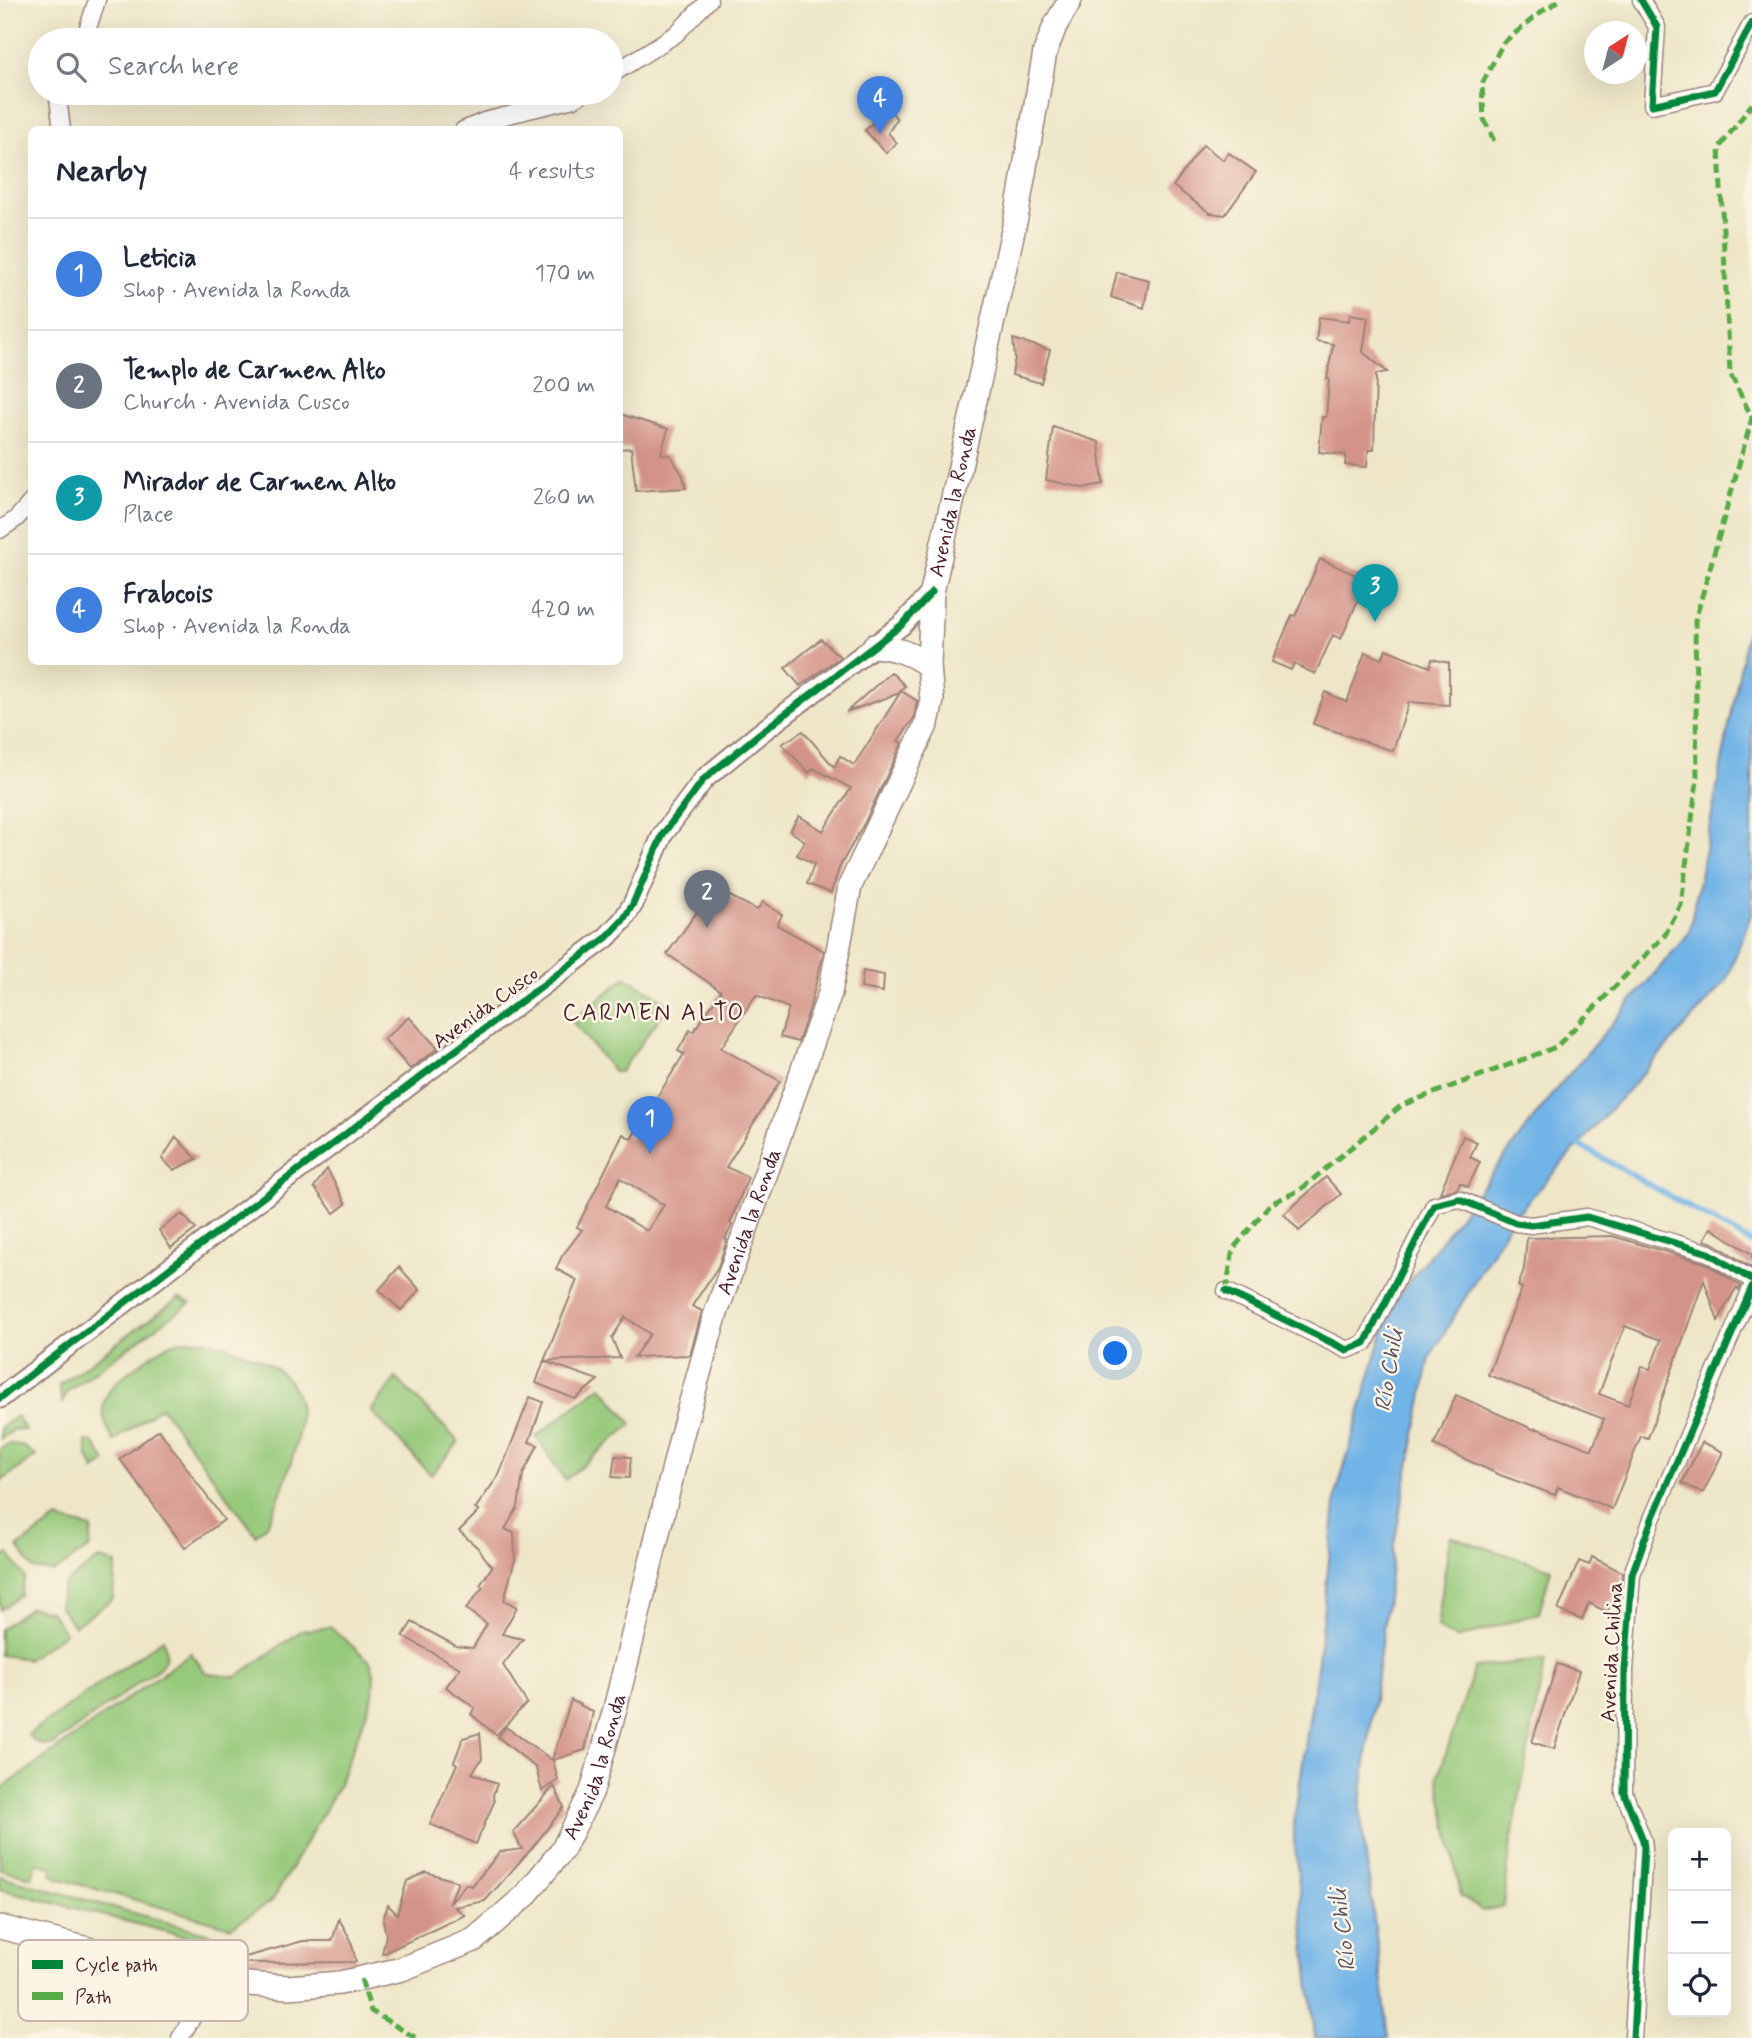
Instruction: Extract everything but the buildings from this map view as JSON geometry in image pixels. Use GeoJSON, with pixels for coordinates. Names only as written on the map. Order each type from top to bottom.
{"type":"FeatureCollection","features":[{"type":"Feature","properties":{"kind":"main road","name":"Avenida la Ronda"},"geometry":{"type":"LineString","coordinates":[[248,1984],[288,1987],[327,1984],[402,1969],[474,1940],[524,1896],[563,1849],[592,1791],[615,1709],[682,1434],[715,1316],[830,993],[850,886],[927,723],[932,700],[929,666],[932,592],[1017,213],[1045,52],[1055,26],[1070,0]]}},
{"type":"Feature","properties":{"kind":"main road"},"geometry":{"type":"LineString","coordinates":[[874,646],[896,648],[929,666]]}},
{"type":"Feature","properties":{"kind":"main road","name":"Avenida la Ronda"},"geometry":{"type":"LineString","coordinates":[[0,1927],[52,1940]]}},
{"type":"Feature","properties":{"kind":"street"},"geometry":{"type":"LineString","coordinates":[[88,28],[97,0]]}},
{"type":"Feature","properties":{"kind":"street"},"geometry":{"type":"LineString","coordinates":[[623,67],[676,34],[709,0]]}},
{"type":"Feature","properties":{"kind":"street"},"geometry":{"type":"LineString","coordinates":[[1641,0],[1657,27],[1652,105],[1715,91],[1752,23]]}},
{"type":"Feature","properties":{"kind":"street"},"geometry":{"type":"LineString","coordinates":[[59,105],[62,126]]}},
{"type":"Feature","properties":{"kind":"street"},"geometry":{"type":"LineString","coordinates":[[472,126],[549,105]]}},
{"type":"Feature","properties":{"kind":"street"},"geometry":{"type":"LineString","coordinates":[[0,530],[16,519],[28,506]]}},
{"type":"Feature","properties":{"kind":"street","name":"Avenida Cusco"},"geometry":{"type":"LineString","coordinates":[[0,1398],[606,938],[623,920],[633,904],[663,835],[704,779],[759,733],[903,624],[932,592]]}},
{"type":"Feature","properties":{"kind":"street"},"geometry":{"type":"LineString","coordinates":[[1226,1291],[1347,1350],[1356,1347],[1365,1343],[1434,1205],[1459,1199],[1516,1223],[1531,1225],[1587,1217],[1709,1253],[1752,1280]]}},
{"type":"Feature","properties":{"kind":"street","name":"Avenida Chilina"},"geometry":{"type":"LineString","coordinates":[[1633,2038],[1644,1848],[1624,1793],[1625,1670],[1632,1574],[1651,1519],[1752,1287]]}},
{"type":"Feature","properties":{"kind":"street"},"geometry":{"type":"LineString","coordinates":[[180,2038],[190,2021]]}},
{"type":"Feature","properties":{"kind":"green space"},"geometry":{"type":"Polygon","coordinates":[[[626,977],[670,1004],[620,1072],[614,1072],[572,1021],[626,977]]]}},
{"type":"Feature","properties":{"kind":"green space"},"geometry":{"type":"Polygon","coordinates":[[[179,1298],[190,1303],[68,1391],[62,1403],[59,1385],[179,1298]]]}},
{"type":"Feature","properties":{"kind":"green space"},"geometry":{"type":"Polygon","coordinates":[[[185,1340],[215,1343],[266,1362],[293,1387],[299,1402],[298,1437],[286,1478],[271,1516],[256,1535],[161,1407],[114,1441],[107,1428],[103,1406],[118,1381],[154,1353],[185,1340]]]}},
{"type":"Feature","properties":{"kind":"green space"},"geometry":{"type":"Polygon","coordinates":[[[396,1378],[459,1442],[431,1475],[371,1411],[396,1378]]]}},
{"type":"Feature","properties":{"kind":"green space"},"geometry":{"type":"Polygon","coordinates":[[[601,1386],[632,1424],[565,1480],[536,1437],[601,1386]]]}},
{"type":"Feature","properties":{"kind":"green space"},"geometry":{"type":"Polygon","coordinates":[[[17,1416],[25,1430],[15,1429],[0,1439],[0,1428],[17,1416]]]}},
{"type":"Feature","properties":{"kind":"green space"},"geometry":{"type":"Polygon","coordinates":[[[86,1441],[93,1442],[105,1460],[105,1463],[94,1470],[88,1456],[86,1441]]]}},
{"type":"Feature","properties":{"kind":"green space"},"geometry":{"type":"Polygon","coordinates":[[[11,1444],[24,1447],[36,1456],[0,1482],[0,1448],[11,1444]]]}},
{"type":"Feature","properties":{"kind":"green space"},"geometry":{"type":"Polygon","coordinates":[[[57,1519],[92,1528],[90,1547],[54,1572],[33,1569],[18,1547],[57,1519]]]}},
{"type":"Feature","properties":{"kind":"green space"},"geometry":{"type":"Polygon","coordinates":[[[1450,1536],[1551,1569],[1539,1613],[1456,1639],[1437,1627],[1450,1536]]]}},
{"type":"Feature","properties":{"kind":"green space"},"geometry":{"type":"Polygon","coordinates":[[[9,1554],[25,1577],[21,1595],[0,1610],[0,1560],[9,1554]]]}},
{"type":"Feature","properties":{"kind":"green space"},"geometry":{"type":"Polygon","coordinates":[[[99,1559],[116,1563],[113,1599],[74,1626],[59,1605],[64,1584],[99,1559]]]}},
{"type":"Feature","properties":{"kind":"green space"},"geometry":{"type":"Polygon","coordinates":[[[30,1607],[50,1611],[65,1633],[28,1659],[0,1655],[0,1629],[30,1607]]]}},
{"type":"Feature","properties":{"kind":"green space"},"geometry":{"type":"Polygon","coordinates":[[[330,1627],[370,1661],[374,1673],[373,1695],[338,1787],[272,1901],[231,1927],[57,1878],[51,1873],[52,1867],[36,1863],[32,1877],[0,1869],[0,1790],[191,1653],[206,1673],[236,1677],[301,1631],[330,1627]]]}},
{"type":"Feature","properties":{"kind":"green space"},"geometry":{"type":"Polygon","coordinates":[[[163,1639],[166,1654],[160,1667],[53,1745],[39,1743],[28,1735],[163,1639]]]}},
{"type":"Feature","properties":{"kind":"green space"},"geometry":{"type":"Polygon","coordinates":[[[1545,1660],[1510,1848],[1504,1906],[1483,1911],[1461,1896],[1438,1777],[1475,1667],[1545,1660]]]}},
{"type":"Feature","properties":{"kind":"green space"},"geometry":{"type":"Polygon","coordinates":[[[0,1876],[231,1940],[199,1940],[0,1889],[0,1876]]]}},
{"type":"Feature","properties":{"kind":"water","name":"Río Chili"},"geometry":{"type":"Polygon","coordinates":[[[1752,606],[1752,912],[1726,981],[1511,1220],[1430,1357],[1394,1544],[1360,1809],[1389,2038],[1315,2038],[1293,1828],[1318,1661],[1336,1495],[1390,1307],[1554,1092],[1689,933],[1752,606]]]}},
{"type":"Feature","properties":{"kind":"waterway"},"geometry":{"type":"LineString","coordinates":[[1574,1142],[1752,1243]]}},
{"type":"Feature","properties":{"kind":"marked path"},"geometry":{"type":"LineString","coordinates":[[1494,141],[1484,119],[1482,84],[1503,43],[1560,0]]}},
{"type":"Feature","properties":{"kind":"marked path"},"geometry":{"type":"LineString","coordinates":[[1226,1291],[1233,1249],[1270,1204],[1300,1190],[1402,1105],[1556,1047],[1665,935],[1681,905],[1697,780],[1695,621],[1752,418],[1730,373],[1719,148],[1752,104]]}},
{"type":"Feature","properties":{"kind":"marked path"},"geometry":{"type":"LineString","coordinates":[[361,1979],[371,2011],[416,2038]]}},
{"type":"Feature","properties":{"kind":"cycle path"},"geometry":{"type":"LineString","coordinates":[[1641,0],[1657,27],[1652,105],[1715,91],[1752,23]]}},
{"type":"Feature","properties":{"kind":"cycle path"},"geometry":{"type":"LineString","coordinates":[[0,1398],[606,938],[623,920],[633,904],[663,834],[704,779],[903,624],[932,592]]}},
{"type":"Feature","properties":{"kind":"cycle path"},"geometry":{"type":"LineString","coordinates":[[1226,1291],[1347,1350],[1365,1343],[1434,1205],[1459,1199],[1516,1223],[1531,1225],[1587,1217],[1709,1253],[1752,1280]]}},
{"type":"Feature","properties":{"kind":"cycle path"},"geometry":{"type":"LineString","coordinates":[[1633,2038],[1644,1848],[1624,1793],[1625,1670],[1632,1574],[1652,1519],[1752,1287]]}},
{"type":"Feature","properties":{"kind":"place","name":"Frabcois"},"geometry":{"type":"Point","coordinates":[880,134]}},
{"type":"Feature","properties":{"kind":"place","name":"Mirador de Carmen Alto"},"geometry":{"type":"Point","coordinates":[1375,622]}},
{"type":"Feature","properties":{"kind":"place","name":"Templo de Carmen Alto"},"geometry":{"type":"Point","coordinates":[707,928]}},
{"type":"Feature","properties":{"kind":"place","name":"Leticia"},"geometry":{"type":"Point","coordinates":[650,1154]}},
{"type":"Feature","properties":{"kind":"district","name":"CARMEN ALTO"},"geometry":{"type":"Point","coordinates":[654,1012]}}]}
